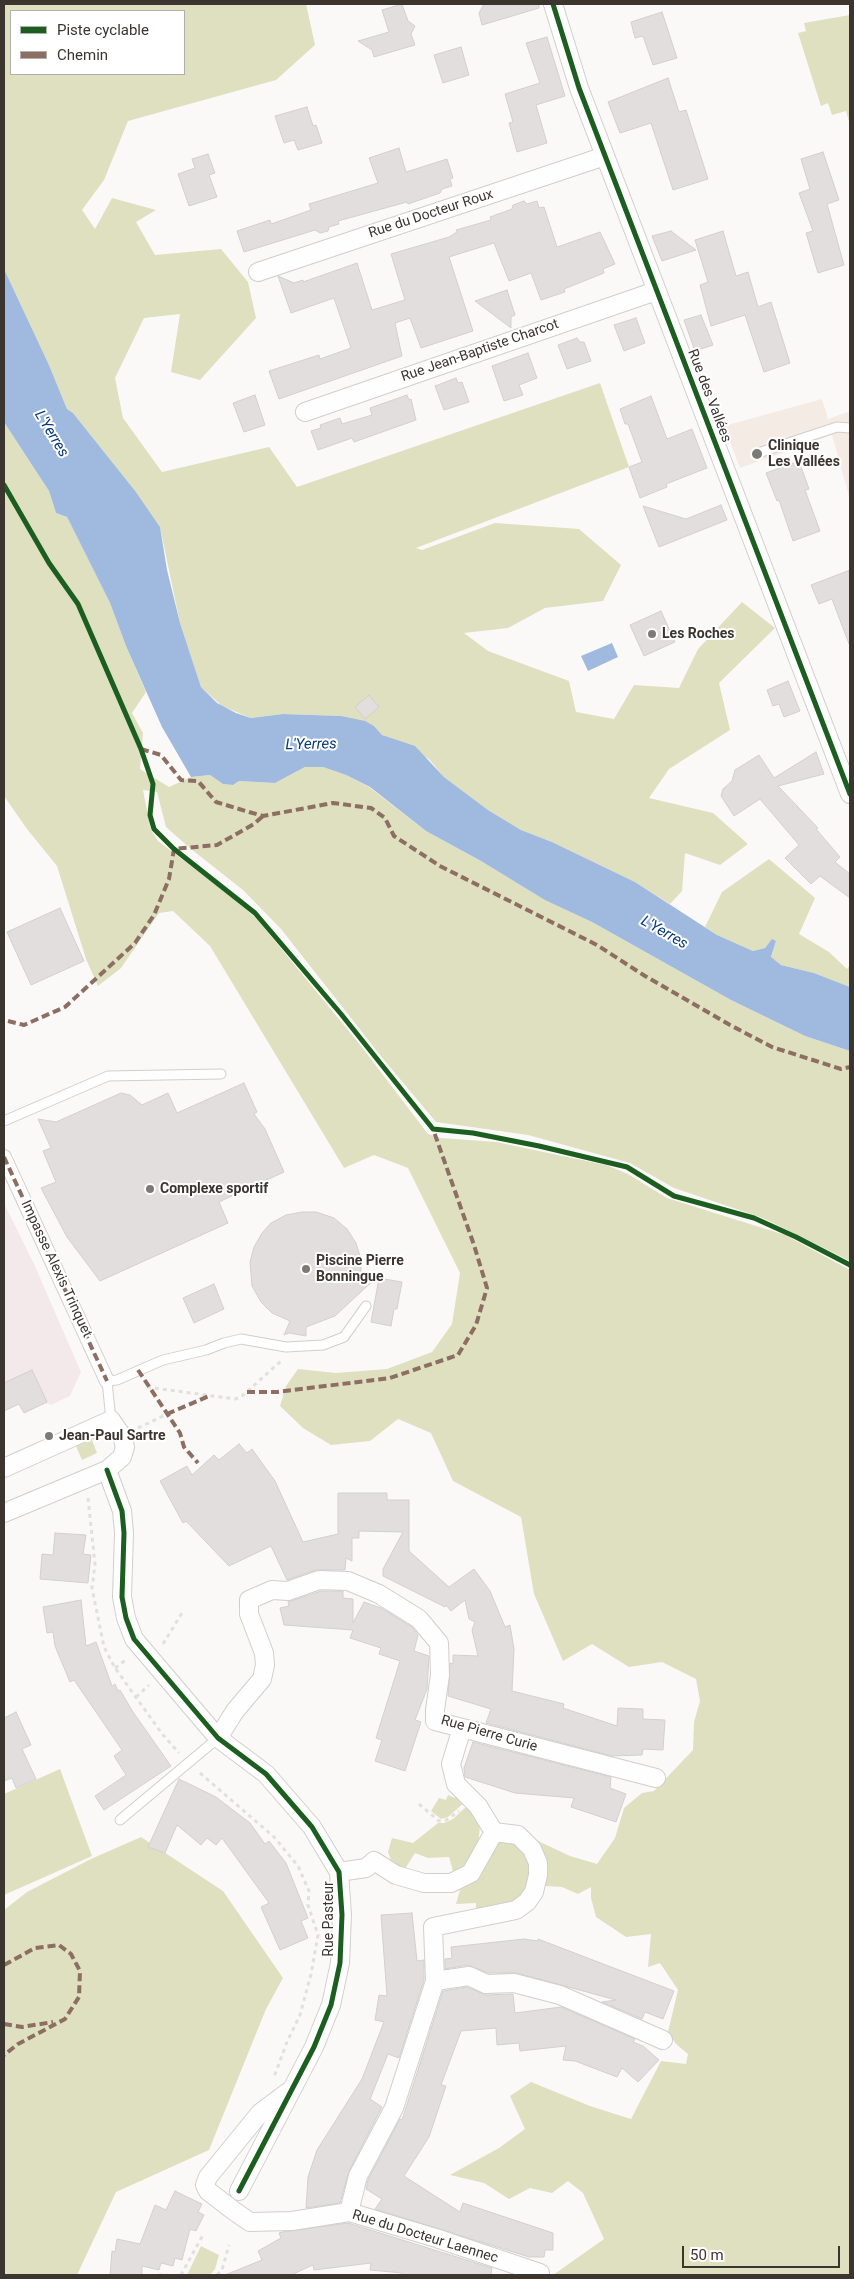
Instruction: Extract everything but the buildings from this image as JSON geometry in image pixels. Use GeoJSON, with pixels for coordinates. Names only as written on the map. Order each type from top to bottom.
{"type":"FeatureCollection","features":[{"type":"Feature","properties":{"kind":"street","name":"Rue des Vallées"},"geometry":{"type":"LineString","coordinates":[[553,4],[578,88],[850,794]]}},
{"type":"Feature","properties":{"kind":"street","name":"Rue du Docteur Roux"},"geometry":{"type":"LineString","coordinates":[[258,272],[605,156]]}},
{"type":"Feature","properties":{"kind":"street","name":"Rue Jean-Baptiste Charcot"},"geometry":{"type":"LineString","coordinates":[[305,412],[656,291]]}},
{"type":"Feature","properties":{"kind":"street","name":"Impasse Alexis Trinquet"},"geometry":{"type":"LineString","coordinates":[[4,1157],[108,1381]]}},
{"type":"Feature","properties":{"kind":"street"},"geometry":{"type":"LineString","coordinates":[[4,1468],[111,1420],[122,1436],[125,1447],[122,1457],[107,1470],[4,1513]]}},
{"type":"Feature","properties":{"kind":"street","name":"Rue Pasteur"},"geometry":{"type":"LineString","coordinates":[[107,1470],[122,1511],[124,1533],[122,1597],[126,1618],[134,1639],[218,1738],[266,1774],[312,1827],[339,1872],[342,1915],[340,1963],[331,2005],[314,2047],[239,2191]]}},
{"type":"Feature","properties":{"kind":"street","name":"Rue Pierre Curie"},"geometry":{"type":"LineString","coordinates":[[218,1738],[236,1711],[262,1679],[265,1665],[264,1653],[248,1614],[249,1600],[272,1590],[288,1591],[319,1580],[348,1581],[380,1594],[419,1619],[439,1643],[440,1675],[435,1721],[618,1770],[656,1778]]}},
{"type":"Feature","properties":{"kind":"street"},"geometry":{"type":"LineString","coordinates":[[462,1728],[451,1764],[456,1784],[478,1806],[494,1832]]}},
{"type":"Feature","properties":{"kind":"street"},"geometry":{"type":"LineString","coordinates":[[339,1872],[366,1868],[374,1861],[396,1875],[406,1878],[424,1883],[451,1883],[471,1873],[494,1832]]}},
{"type":"Feature","properties":{"kind":"street"},"geometry":{"type":"LineString","coordinates":[[349,2212],[358,2176],[394,2108],[435,1981],[433,1927],[516,1910],[534,1892],[538,1875],[538,1863],[532,1850],[518,1834],[494,1832]]}},
{"type":"Feature","properties":{"kind":"street"},"geometry":{"type":"LineString","coordinates":[[435,1981],[469,1976],[486,1984],[514,1983],[560,1995],[663,2040]]}},
{"type":"Feature","properties":{"kind":"street"},"geometry":{"type":"LineString","coordinates":[[260,2112],[291,2090]]}},
{"type":"Feature","properties":{"kind":"street","name":"Rue du Docteur Laennec"},"geometry":{"type":"LineString","coordinates":[[260,2112],[208,2177],[205,2185],[208,2191],[250,2222],[292,2221],[349,2212],[540,2272]]}},
{"type":"Feature","properties":{"kind":"lane"},"geometry":{"type":"LineString","coordinates":[[758,452],[837,427],[850,428]]}},
{"type":"Feature","properties":{"kind":"lane"},"geometry":{"type":"LineString","coordinates":[[4,1120],[108,1076],[222,1074]]}},
{"type":"Feature","properties":{"kind":"lane"},"geometry":{"type":"LineString","coordinates":[[111,1420],[108,1381],[117,1380],[162,1360],[206,1350],[241,1339],[286,1347],[324,1345],[344,1338],[366,1306]]}},
{"type":"Feature","properties":{"kind":"lane"},"geometry":{"type":"LineString","coordinates":[[120,1820],[218,1738]]}},
{"type":"Feature","properties":{"kind":"path"},"geometry":{"type":"LineString","coordinates":[[4,485],[50,563],[78,604],[141,749],[153,784],[150,815],[154,829],[174,849],[255,913],[341,1014],[433,1128],[472,1133],[539,1146],[627,1167],[674,1196],[754,1218],[850,1265]]}},
{"type":"Feature","properties":{"kind":"path"},"geometry":{"type":"LineString","coordinates":[[147,1386],[234,1399],[241,1397],[282,1360],[286,1347]]}},
{"type":"Feature","properties":{"kind":"path"},"geometry":{"type":"LineString","coordinates":[[134,1430],[167,1414]]}},
{"type":"Feature","properties":{"kind":"path"},"geometry":{"type":"LineString","coordinates":[[88,1496],[95,1564],[92,1588],[104,1647],[111,1663],[158,1728],[188,1762],[274,1837],[298,1866],[309,1891],[308,1904],[318,1935],[312,1974],[300,2015],[287,2042],[260,2112]]}},
{"type":"Feature","properties":{"kind":"path"},"geometry":{"type":"LineString","coordinates":[[152,1661],[182,1613]]}},
{"type":"Feature","properties":{"kind":"path"},"geometry":{"type":"LineString","coordinates":[[419,1804],[439,1821],[446,1820],[456,1814]]}},
{"type":"Feature","properties":{"kind":"path"},"geometry":{"type":"LineString","coordinates":[[181,2275],[204,2233]]}},
{"type":"Feature","properties":{"kind":"path"},"geometry":{"type":"LineString","coordinates":[[216,2275],[222,2270],[228,2245]]}},
{"type":"Feature","properties":{"kind":"path"},"geometry":{"type":"LineString","coordinates":[[159,2275],[168,2275]]}},
{"type":"Feature","properties":{"kind":"shaded area","name":"Clinique Les Vallées"},"geometry":{"type":"Polygon","coordinates":[[[822,399],[828,419],[850,411],[850,500],[832,435],[740,468],[724,426],[822,399]]]}},
{"type":"Feature","properties":{"kind":"shaded area"},"geometry":{"type":"Polygon","coordinates":[[[4,1203],[34,1264],[81,1372],[70,1396],[51,1405],[47,1403],[24,1413],[19,1404],[4,1411],[4,1203]]]}},
{"type":"Feature","properties":{"kind":"green space"},"geometry":{"type":"Polygon","coordinates":[[[4,4],[306,4],[315,45],[276,80],[128,121],[104,180],[82,210],[95,229],[112,198],[156,210],[136,222],[155,255],[221,249],[248,282],[256,318],[200,380],[171,372],[180,314],[144,318],[115,378],[123,418],[162,472],[269,447],[297,487],[600,383],[629,467],[416,548],[422,550],[495,523],[579,529],[621,565],[603,601],[545,608],[508,628],[464,633],[488,651],[569,681],[576,712],[614,719],[634,685],[679,688],[698,649],[742,602],[775,628],[719,683],[730,730],[669,769],[649,798],[713,813],[748,844],[720,865],[685,853],[682,891],[670,904],[635,882],[552,842],[521,830],[488,810],[444,777],[429,759],[382,735],[374,726],[341,716],[283,714],[251,718],[222,706],[201,687],[180,623],[160,527],[136,492],[73,413],[67,409],[49,365],[4,269],[4,4]]]}},
{"type":"Feature","properties":{"kind":"green space"},"geometry":{"type":"Polygon","coordinates":[[[850,15],[850,125],[846,111],[832,115],[828,103],[821,106],[798,33],[806,31],[804,23],[850,15]]]}},
{"type":"Feature","properties":{"kind":"green space"},"geometry":{"type":"Polygon","coordinates":[[[4,422],[49,491],[56,513],[67,517],[110,603],[146,692],[132,713],[143,733],[140,769],[169,787],[191,777],[210,775],[223,784],[233,785],[239,781],[275,783],[305,767],[323,767],[346,775],[369,787],[426,831],[546,900],[592,922],[731,1000],[805,1036],[850,1051],[850,1261],[763,1218],[674,1188],[630,1163],[528,1135],[436,1122],[384,1060],[281,929],[243,890],[166,827],[157,792],[143,790],[151,830],[158,841],[222,889],[256,918],[361,1046],[428,1134],[441,1138],[496,1142],[606,1165],[628,1174],[667,1198],[785,1235],[850,1270],[850,2275],[553,2275],[604,2239],[583,2193],[568,2181],[552,2193],[530,2188],[509,2199],[484,2183],[450,2175],[499,2148],[525,2129],[510,2096],[531,2082],[590,2106],[631,2119],[661,2061],[686,2064],[688,2054],[676,2044],[668,2032],[678,1990],[660,1963],[648,1967],[651,1934],[626,1937],[596,1917],[591,1898],[591,1887],[578,1894],[562,1887],[545,1886],[546,1869],[534,1839],[570,1856],[597,1864],[615,1838],[624,1808],[642,1793],[654,1791],[693,1750],[694,1722],[700,1701],[696,1679],[662,1662],[629,1667],[592,1644],[563,1661],[534,1594],[521,1517],[453,1481],[431,1433],[398,1419],[370,1441],[331,1445],[303,1428],[280,1406],[286,1386],[298,1369],[336,1373],[387,1369],[432,1352],[452,1324],[460,1273],[408,1168],[374,1155],[344,1168],[210,946],[173,911],[159,913],[121,968],[98,986],[86,959],[57,866],[27,829],[4,796],[4,422]]]}},
{"type":"Feature","properties":{"kind":"green space"},"geometry":{"type":"Polygon","coordinates":[[[769,859],[815,898],[799,934],[829,952],[847,969],[850,965],[850,987],[814,973],[781,965],[771,958],[776,941],[772,940],[765,948],[753,951],[717,935],[705,927],[722,892],[769,859]]]}},
{"type":"Feature","properties":{"kind":"green space"},"geometry":{"type":"Polygon","coordinates":[[[91,1438],[97,1453],[82,1460],[76,1446],[91,1438]]]}},
{"type":"Feature","properties":{"kind":"green space"},"geometry":{"type":"Polygon","coordinates":[[[60,1769],[92,1856],[4,1895],[4,1794],[60,1769]]]}},
{"type":"Feature","properties":{"kind":"green space"},"geometry":{"type":"Polygon","coordinates":[[[457,1793],[466,1801],[448,1817],[441,1819],[431,1811],[439,1798],[446,1800],[448,1795],[455,1798],[457,1793]]]}},
{"type":"Feature","properties":{"kind":"green space"},"geometry":{"type":"Polygon","coordinates":[[[469,1804],[480,1825],[478,1847],[470,1864],[454,1875],[449,1857],[428,1858],[415,1853],[403,1872],[392,1863],[388,1852],[392,1838],[413,1843],[438,1823],[444,1823],[453,1819],[469,1804]]]}},
{"type":"Feature","properties":{"kind":"green space"},"geometry":{"type":"Polygon","coordinates":[[[141,1837],[223,1891],[283,1978],[266,2009],[209,2150],[116,2192],[77,2275],[4,2275],[4,1910],[27,1892],[91,1859],[141,1837]]]}},
{"type":"Feature","properties":{"kind":"green space"},"geometry":{"type":"Polygon","coordinates":[[[502,1841],[520,1844],[532,1866],[525,1898],[476,1914],[476,1903],[456,1904],[460,1890],[497,1844],[502,1841]]]}},
{"type":"Feature","properties":{"kind":"green space"},"geometry":{"type":"Polygon","coordinates":[[[201,2246],[219,2255],[215,2269],[210,2275],[187,2275],[201,2246]]]}},
{"type":"Feature","properties":{"kind":"water","name":"L'Yerres"},"geometry":{"type":"Polygon","coordinates":[[[4,269],[49,365],[67,409],[73,413],[136,492],[160,527],[167,570],[180,623],[201,687],[217,703],[251,718],[283,714],[341,716],[365,721],[374,726],[382,735],[415,746],[444,777],[488,810],[521,830],[552,842],[635,882],[717,935],[753,951],[765,948],[772,939],[776,941],[771,957],[781,965],[814,973],[850,987],[850,1051],[805,1036],[731,1000],[592,922],[545,900],[481,861],[426,831],[370,787],[346,775],[323,767],[305,767],[275,783],[239,781],[233,785],[223,784],[210,775],[191,777],[162,727],[126,646],[110,603],[67,517],[56,513],[49,491],[4,422],[4,269]]]}},
{"type":"Feature","properties":{"kind":"water"},"geometry":{"type":"Polygon","coordinates":[[[612,643],[618,657],[588,671],[581,656],[612,643]]]}},
{"type":"Feature","properties":{"kind":"marked path"},"geometry":{"type":"LineString","coordinates":[[141,749],[161,755],[181,780],[198,781],[216,802],[263,816],[333,803],[371,808],[385,818],[394,836],[440,866],[597,945],[645,976],[730,1025],[772,1047],[841,1069],[850,1067]]}},
{"type":"Feature","properties":{"kind":"marked path"},"geometry":{"type":"LineString","coordinates":[[8,1021],[24,1025],[65,1007],[135,943],[154,915],[169,879],[174,849],[217,845],[254,824],[263,816]]}},
{"type":"Feature","properties":{"kind":"marked path"},"geometry":{"type":"LineString","coordinates":[[247,1392],[277,1392],[390,1378],[458,1355],[476,1325],[487,1288],[474,1245],[433,1129]]}},
{"type":"Feature","properties":{"kind":"marked path"},"geometry":{"type":"LineString","coordinates":[[4,1157],[107,1381]]}},
{"type":"Feature","properties":{"kind":"marked path"},"geometry":{"type":"LineString","coordinates":[[138,1370],[180,1433],[184,1447],[198,1463]]}},
{"type":"Feature","properties":{"kind":"marked path"},"geometry":{"type":"LineString","coordinates":[[167,1414],[209,1396]]}},
{"type":"Feature","properties":{"kind":"marked path"},"geometry":{"type":"LineString","coordinates":[[4,1965],[35,1948],[59,1945],[71,1954],[80,1971],[79,1997],[65,2019],[18,2044],[4,2055]]}},
{"type":"Feature","properties":{"kind":"marked path"},"geometry":{"type":"LineString","coordinates":[[4,2024],[22,2027],[53,2022]]}},
{"type":"Feature","properties":{"kind":"cycle path"},"geometry":{"type":"LineString","coordinates":[[553,4],[579,88],[850,794]]}},
{"type":"Feature","properties":{"kind":"cycle path"},"geometry":{"type":"LineString","coordinates":[[4,485],[49,563],[78,604],[141,749],[153,784],[150,815],[154,829],[174,849],[255,913],[341,1014],[433,1129],[473,1133],[539,1146],[627,1167],[674,1196],[754,1218],[850,1265]]}},
{"type":"Feature","properties":{"kind":"cycle path"},"geometry":{"type":"LineString","coordinates":[[107,1470],[122,1511],[124,1533],[122,1597],[126,1618],[134,1639],[218,1738],[266,1774],[312,1827],[339,1872],[342,1915],[340,1963],[331,2005],[314,2047],[239,2191]]}},
{"type":"Feature","properties":{"kind":"place","name":"Clinique Les Vallées"},"geometry":{"type":"Point","coordinates":[757,454]}},
{"type":"Feature","properties":{"kind":"place","name":"Les Roches"},"geometry":{"type":"Point","coordinates":[652,634]}},
{"type":"Feature","properties":{"kind":"place","name":"Complexe sportif"},"geometry":{"type":"Point","coordinates":[150,1189]}},
{"type":"Feature","properties":{"kind":"place","name":"Piscine Pierre Bonningue"},"geometry":{"type":"Point","coordinates":[306,1269]}},
{"type":"Feature","properties":{"kind":"place","name":"Jean-Paul Sartre"},"geometry":{"type":"Point","coordinates":[49,1436]}}]}
